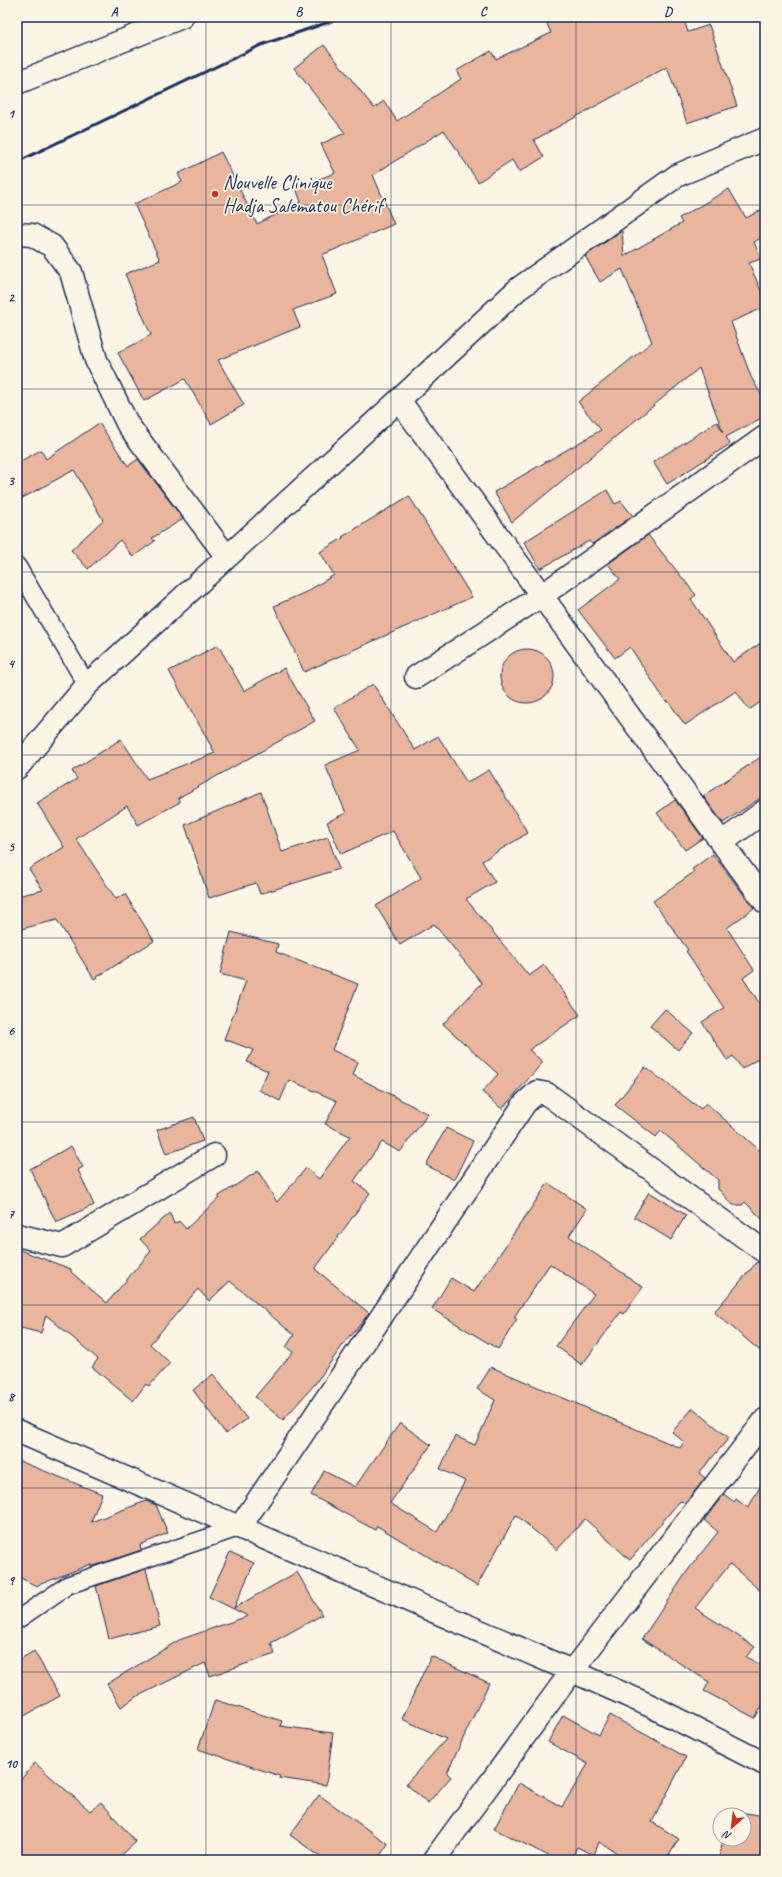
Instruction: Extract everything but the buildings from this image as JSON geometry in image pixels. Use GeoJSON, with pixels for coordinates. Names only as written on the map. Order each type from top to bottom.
{"type":"FeatureCollection","features":[{"type":"Feature","properties":{"kind":"street"},"geometry":{"type":"LineString","coordinates":[[17,83],[182,17]]}},
{"type":"Feature","properties":{"kind":"street"},"geometry":{"type":"LineString","coordinates":[[17,768],[87,684],[524,284],[678,175],[765,139]]}},
{"type":"Feature","properties":{"kind":"street"},"geometry":{"type":"LineString","coordinates":[[17,234],[32,235],[52,246],[71,272],[96,360],[128,425],[227,557]]}},
{"type":"Feature","properties":{"kind":"street"},"geometry":{"type":"LineString","coordinates":[[399,400],[765,902]]}},
{"type":"Feature","properties":{"kind":"street"},"geometry":{"type":"LineString","coordinates":[[416,677],[541,596],[765,437]]}},
{"type":"Feature","properties":{"kind":"street"},"geometry":{"type":"LineString","coordinates":[[722,842],[765,811]]}},
{"type":"Feature","properties":{"kind":"street"},"geometry":{"type":"LineString","coordinates":[[240,1527],[525,1103],[537,1092],[547,1094],[765,1252]]}},
{"type":"Feature","properties":{"kind":"street"},"geometry":{"type":"LineString","coordinates":[[17,1236],[62,1246],[214,1155]]}},
{"type":"Feature","properties":{"kind":"street"},"geometry":{"type":"LineString","coordinates":[[434,1860],[572,1670],[765,1420]]}},
{"type":"Feature","properties":{"kind":"street"},"geometry":{"type":"LineString","coordinates":[[17,1431],[572,1670],[651,1706],[765,1764]]}},
{"type":"Feature","properties":{"kind":"lane"},"geometry":{"type":"LineString","coordinates":[[17,566],[87,684]]}},
{"type":"Feature","properties":{"kind":"lane"},"geometry":{"type":"LineString","coordinates":[[17,1620],[68,1585],[240,1527]]}},
{"type":"Feature","properties":{"kind":"railway"},"geometry":{"type":"LineString","coordinates":[[17,162],[261,45],[344,17]]}},
{"type":"Feature","properties":{"kind":"place","name":"Nouvelle Clinique Hadja Salematou Chérif"},"geometry":{"type":"Point","coordinates":[215,194]}}]}
